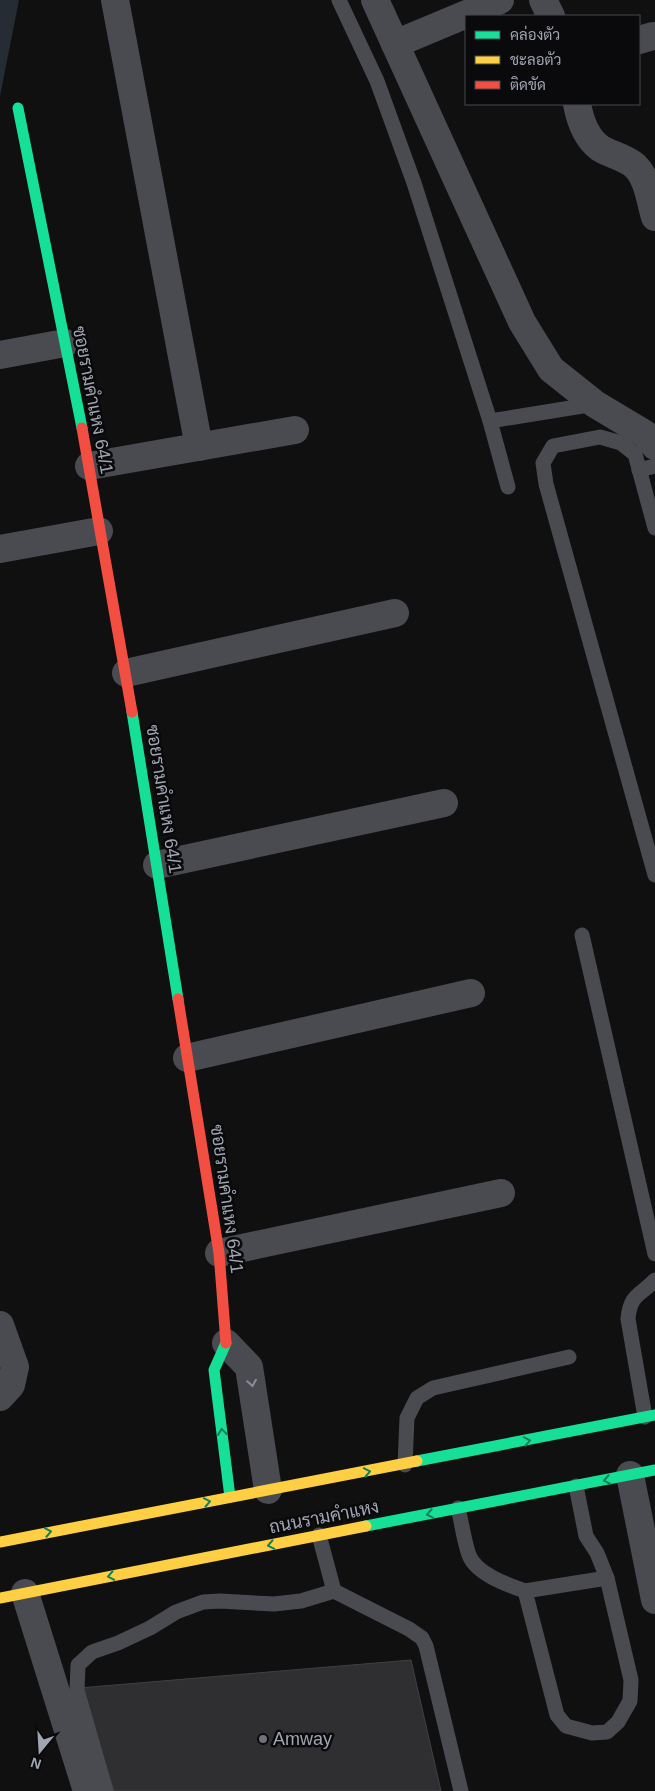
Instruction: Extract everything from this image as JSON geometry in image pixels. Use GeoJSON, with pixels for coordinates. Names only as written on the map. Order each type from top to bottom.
{"type":"FeatureCollection","features":[{"type":"Feature","properties":{"kind":"street"},"geometry":{"type":"LineString","coordinates":[[115,0],[199,447]]}},
{"type":"Feature","properties":{"kind":"street"},"geometry":{"type":"LineString","coordinates":[[375,0],[522,322],[551,369],[595,404],[645,434],[655,446]]}},
{"type":"Feature","properties":{"kind":"street"},"geometry":{"type":"LineString","coordinates":[[395,44],[500,0]]}},
{"type":"Feature","properties":{"kind":"street"},"geometry":{"type":"LineString","coordinates":[[543,0],[551,15]]}},
{"type":"Feature","properties":{"kind":"street"},"geometry":{"type":"LineString","coordinates":[[578,105],[579,117],[586,132],[599,148],[635,166],[644,178],[655,217]]}},
{"type":"Feature","properties":{"kind":"street","name":"ซอยรามคำแหง 64/1"},"geometry":{"type":"LineString","coordinates":[[18,108],[89,466],[126,673],[219,1254],[226,1344],[214,1370],[230,1498]]}},
{"type":"Feature","properties":{"kind":"street"},"geometry":{"type":"LineString","coordinates":[[0,355],[65,343]]}},
{"type":"Feature","properties":{"kind":"street"},"geometry":{"type":"LineString","coordinates":[[89,466],[295,430]]}},
{"type":"Feature","properties":{"kind":"street"},"geometry":{"type":"LineString","coordinates":[[0,549],[100,532]]}},
{"type":"Feature","properties":{"kind":"street"},"geometry":{"type":"LineString","coordinates":[[126,673],[395,613]]}},
{"type":"Feature","properties":{"kind":"street"},"geometry":{"type":"LineString","coordinates":[[157,864],[444,803]]}},
{"type":"Feature","properties":{"kind":"street"},"geometry":{"type":"LineString","coordinates":[[188,1058],[471,993]]}},
{"type":"Feature","properties":{"kind":"street"},"geometry":{"type":"LineString","coordinates":[[219,1254],[501,1193]]}},
{"type":"Feature","properties":{"kind":"street"},"geometry":{"type":"LineString","coordinates":[[0,1325],[15,1367],[11,1385],[0,1397]]}},
{"type":"Feature","properties":{"kind":"street"},"geometry":{"type":"LineString","coordinates":[[226,1344],[249,1367],[268,1490]]}},
{"type":"Feature","properties":{"kind":"street","name":"ถนนรามคำแหง"},"geometry":{"type":"LineString","coordinates":[[0,1542],[650,1416]]}},
{"type":"Feature","properties":{"kind":"street"},"geometry":{"type":"LineString","coordinates":[[643,1473],[655,1600]]}},
{"type":"Feature","properties":{"kind":"street","name":"ถนนรามคำแหง"},"geometry":{"type":"LineString","coordinates":[[13,1595],[643,1473]]}},
{"type":"Feature","properties":{"kind":"street"},"geometry":{"type":"LineString","coordinates":[[13,1595],[86,1791]]}},
{"type":"Feature","properties":{"kind":"lane"},"geometry":{"type":"LineString","coordinates":[[339,0],[377,80],[414,183],[490,421],[508,487]]}},
{"type":"Feature","properties":{"kind":"lane"},"geometry":{"type":"LineString","coordinates":[[490,421],[595,404]]}},
{"type":"Feature","properties":{"kind":"lane"},"geometry":{"type":"LineString","coordinates":[[655,528],[635,454],[621,443],[600,437],[553,446],[543,463],[546,484],[655,875]]}},
{"type":"Feature","properties":{"kind":"lane"},"geometry":{"type":"LineString","coordinates":[[639,470],[655,466]]}},
{"type":"Feature","properties":{"kind":"lane"},"geometry":{"type":"LineString","coordinates":[[582,935],[655,1254]]}},
{"type":"Feature","properties":{"kind":"lane"},"geometry":{"type":"LineString","coordinates":[[650,1416],[628,1319],[629,1308],[633,1299],[655,1280]]}},
{"type":"Feature","properties":{"kind":"lane"},"geometry":{"type":"LineString","coordinates":[[405,1464],[407,1418],[417,1398],[433,1388],[569,1357]]}},
{"type":"Feature","properties":{"kind":"lane"},"geometry":{"type":"LineString","coordinates":[[525,1592],[557,1715],[566,1726],[592,1733],[608,1732],[618,1722],[630,1700],[631,1680],[607,1578],[597,1553],[586,1536],[576,1486]]}},
{"type":"Feature","properties":{"kind":"lane"},"geometry":{"type":"LineString","coordinates":[[458,1508],[470,1557],[482,1571],[505,1585],[525,1592],[607,1578]]}},
{"type":"Feature","properties":{"kind":"lane"},"geometry":{"type":"LineString","coordinates":[[320,1536],[334,1591]]}},
{"type":"Feature","properties":{"kind":"lane"},"geometry":{"type":"LineString","coordinates":[[106,1791],[77,1690],[78,1665],[92,1652],[118,1643],[150,1628],[176,1612],[203,1602],[274,1604],[301,1601],[334,1591],[409,1629],[422,1638],[426,1646],[461,1791]]}},
{"type":"Feature","properties":{"kind":"shaded area"},"geometry":{"type":"Polygon","coordinates":[[[0,0],[19,0],[0,96],[0,0]]]}},
{"type":"Feature","properties":{"kind":"building","name":"Amway"},"geometry":{"type":"Polygon","coordinates":[[[411,1660],[441,1791],[114,1791],[79,1688],[411,1660]]]}},
{"type":"Feature","properties":{"kind":"traffic: fast"},"geometry":{"type":"LineString","coordinates":[[18,108],[82,428]]}},
{"type":"Feature","properties":{"kind":"traffic: fast"},"geometry":{"type":"LineString","coordinates":[[132,712],[178,999]]}},
{"type":"Feature","properties":{"kind":"traffic: fast"},"geometry":{"type":"LineString","coordinates":[[226,1343],[214,1370],[230,1497]]}},
{"type":"Feature","properties":{"kind":"traffic: fast"},"geometry":{"type":"LineString","coordinates":[[417,1461],[655,1415]]}},
{"type":"Feature","properties":{"kind":"traffic: fast"},"geometry":{"type":"LineString","coordinates":[[366,1526],[655,1470]]}},
{"type":"Feature","properties":{"kind":"traffic: slow"},"geometry":{"type":"LineString","coordinates":[[0,1542],[417,1461]]}},
{"type":"Feature","properties":{"kind":"traffic: slow"},"geometry":{"type":"LineString","coordinates":[[0,1598],[366,1526]]}},
{"type":"Feature","properties":{"kind":"traffic: jam"},"geometry":{"type":"LineString","coordinates":[[82,428],[132,712]]}},
{"type":"Feature","properties":{"kind":"traffic: jam"},"geometry":{"type":"LineString","coordinates":[[178,999],[219,1253],[226,1343]]}},
{"type":"Feature","properties":{"kind":"place","name":"Amway"},"geometry":{"type":"Point","coordinates":[263,1739]}}]}
